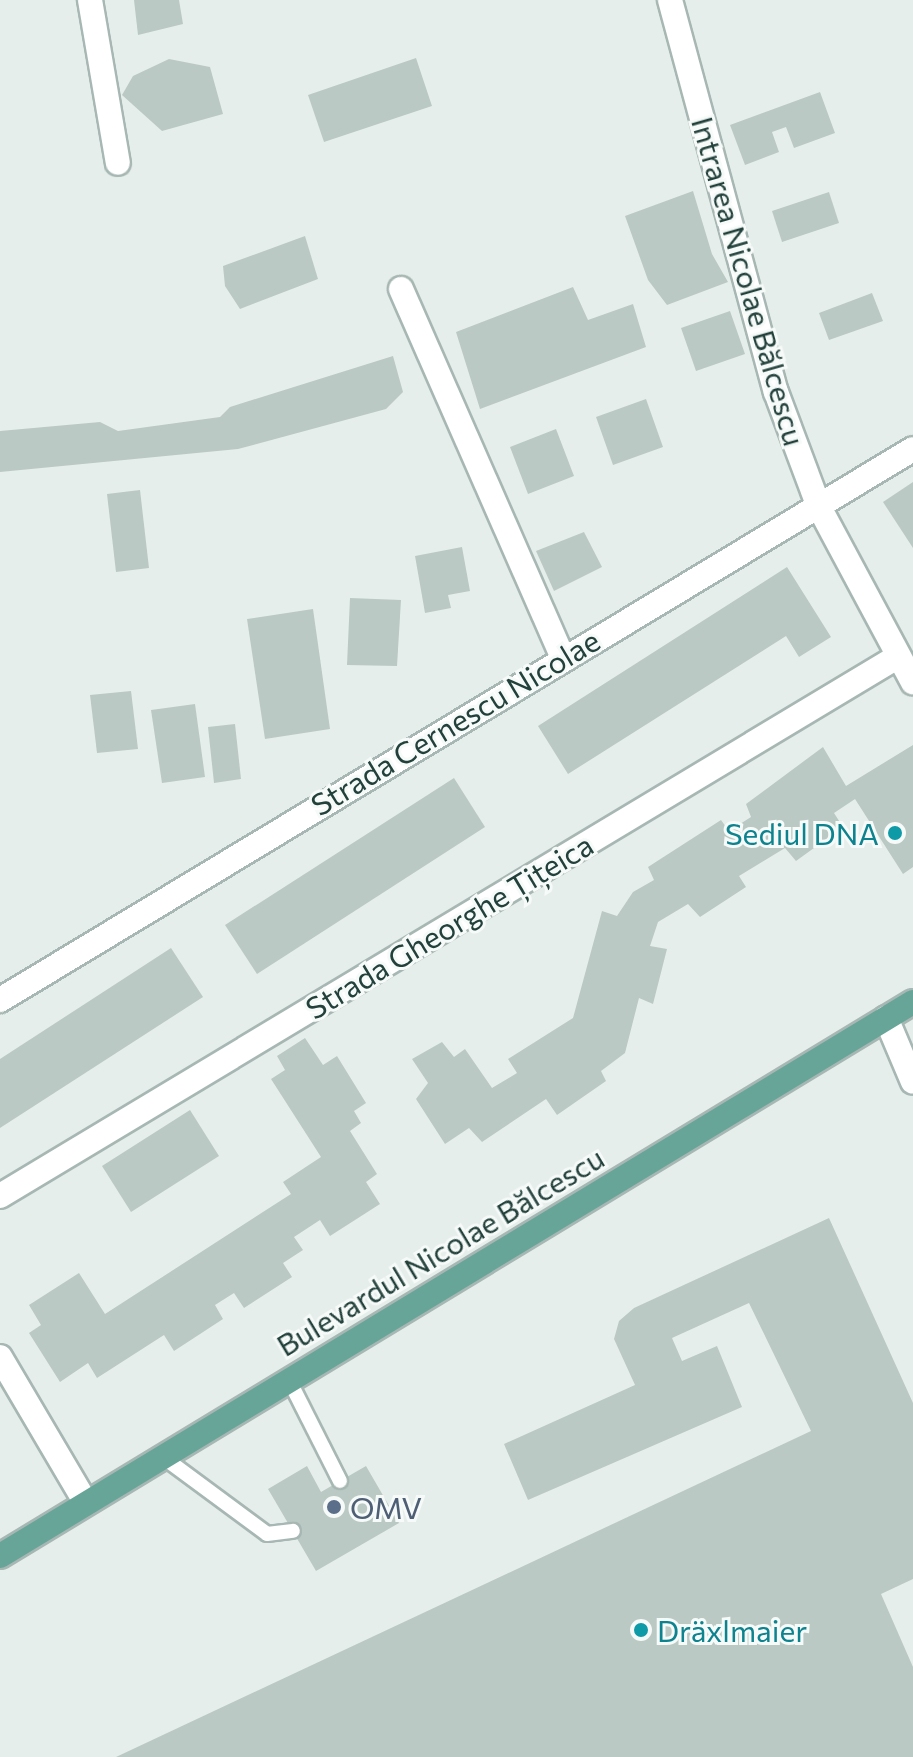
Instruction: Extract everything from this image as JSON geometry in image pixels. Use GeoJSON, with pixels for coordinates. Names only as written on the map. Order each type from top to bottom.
{"type":"FeatureCollection","features":[{"type":"Feature","properties":{"kind":"main road","name":"Bulevardul Nicolae Bălcescu"},"geometry":{"type":"LineString","coordinates":[[0,1556],[913,1002]]}},
{"type":"Feature","properties":{"kind":"street"},"geometry":{"type":"LineString","coordinates":[[90,0],[118,163]]}},
{"type":"Feature","properties":{"kind":"street","name":"Intrarea Nicolae Bălcescu"},"geometry":{"type":"LineString","coordinates":[[670,0],[776,392],[819,507],[913,682]]}},
{"type":"Feature","properties":{"kind":"street"},"geometry":{"type":"LineString","coordinates":[[401,289],[562,655]]}},
{"type":"Feature","properties":{"kind":"street","name":"Strada Cernescu Nicolae"},"geometry":{"type":"LineString","coordinates":[[0,1000],[562,655],[819,507],[913,449]]}},
{"type":"Feature","properties":{"kind":"street","name":"Strada Gheorghe Țițeica"},"geometry":{"type":"LineString","coordinates":[[0,1196],[897,657]]}},
{"type":"Feature","properties":{"kind":"street"},"geometry":{"type":"LineString","coordinates":[[886,1018],[913,1082]]}},
{"type":"Feature","properties":{"kind":"street"},"geometry":{"type":"LineString","coordinates":[[0,1357],[86,1503]]}},
{"type":"Feature","properties":{"kind":"lane"},"geometry":{"type":"LineString","coordinates":[[289,1380],[340,1481]]}},
{"type":"Feature","properties":{"kind":"lane"},"geometry":{"type":"LineString","coordinates":[[163,1457],[267,1534],[293,1531]]}},
{"type":"Feature","properties":{"kind":"building"},"geometry":{"type":"Polygon","coordinates":[[[134,0],[179,0],[183,24],[138,35],[134,0]]]}},
{"type":"Feature","properties":{"kind":"building"},"geometry":{"type":"Polygon","coordinates":[[[416,58],[432,106],[324,142],[308,95],[416,58]]]}},
{"type":"Feature","properties":{"kind":"building"},"geometry":{"type":"Polygon","coordinates":[[[169,59],[210,67],[223,114],[162,131],[122,95],[133,76],[169,59]]]}},
{"type":"Feature","properties":{"kind":"building"},"geometry":{"type":"Polygon","coordinates":[[[820,92],[835,133],[794,148],[786,127],[772,132],[779,152],[745,165],[730,125],[820,92]]]}},
{"type":"Feature","properties":{"kind":"building"},"geometry":{"type":"Polygon","coordinates":[[[693,191],[712,254],[728,282],[667,305],[648,280],[625,216],[693,191]]]}},
{"type":"Feature","properties":{"kind":"building"},"geometry":{"type":"Polygon","coordinates":[[[829,192],[839,223],[782,242],[772,211],[829,192]]]}},
{"type":"Feature","properties":{"kind":"building"},"geometry":{"type":"Polygon","coordinates":[[[305,236],[318,279],[240,309],[225,286],[223,266],[305,236]]]}},
{"type":"Feature","properties":{"kind":"building"},"geometry":{"type":"Polygon","coordinates":[[[573,287],[588,320],[633,304],[646,347],[480,409],[456,332],[573,287]]]}},
{"type":"Feature","properties":{"kind":"building"},"geometry":{"type":"Polygon","coordinates":[[[872,293],[883,321],[829,340],[819,313],[872,293]]]}},
{"type":"Feature","properties":{"kind":"building"},"geometry":{"type":"Polygon","coordinates":[[[730,311],[745,354],[696,371],[681,328],[730,311]]]}},
{"type":"Feature","properties":{"kind":"building"},"geometry":{"type":"Polygon","coordinates":[[[393,356],[403,392],[386,409],[238,449],[0,472],[0,431],[100,422],[118,431],[220,417],[230,407],[393,356]]]}},
{"type":"Feature","properties":{"kind":"building"},"geometry":{"type":"Polygon","coordinates":[[[646,399],[663,447],[613,465],[596,417],[646,399]]]}},
{"type":"Feature","properties":{"kind":"building"},"geometry":{"type":"Polygon","coordinates":[[[556,429],[574,476],[528,494],[510,447],[556,429]]]}},
{"type":"Feature","properties":{"kind":"building"},"geometry":{"type":"Polygon","coordinates":[[[913,482],[913,548],[883,502],[913,482]]]}},
{"type":"Feature","properties":{"kind":"building"},"geometry":{"type":"Polygon","coordinates":[[[140,490],[149,568],[116,572],[107,494],[140,490]]]}},
{"type":"Feature","properties":{"kind":"building"},"geometry":{"type":"Polygon","coordinates":[[[584,532],[602,567],[554,591],[536,551],[584,532]]]}},
{"type":"Feature","properties":{"kind":"building"},"geometry":{"type":"Polygon","coordinates":[[[462,547],[470,591],[448,595],[451,608],[425,613],[415,556],[462,547]]]}},
{"type":"Feature","properties":{"kind":"building"},"geometry":{"type":"Polygon","coordinates":[[[787,567],[831,637],[799,657],[786,636],[568,774],[538,726],[787,567]]]}},
{"type":"Feature","properties":{"kind":"building"},"geometry":{"type":"Polygon","coordinates":[[[350,598],[401,600],[397,666],[347,665],[350,598]]]}},
{"type":"Feature","properties":{"kind":"building"},"geometry":{"type":"Polygon","coordinates":[[[313,609],[330,729],[265,739],[247,619],[313,609]]]}},
{"type":"Feature","properties":{"kind":"building"},"geometry":{"type":"Polygon","coordinates":[[[131,691],[138,749],[97,753],[90,695],[131,691]]]}},
{"type":"Feature","properties":{"kind":"building"},"geometry":{"type":"Polygon","coordinates":[[[195,704],[205,777],[162,783],[151,710],[195,704]]]}},
{"type":"Feature","properties":{"kind":"building"},"geometry":{"type":"Polygon","coordinates":[[[235,724],[241,779],[214,783],[208,727],[235,724]]]}},
{"type":"Feature","properties":{"kind":"building"},"geometry":{"type":"Polygon","coordinates":[[[913,745],[913,867],[903,874],[855,799],[834,813],[843,827],[796,861],[785,848],[739,876],[746,887],[700,917],[688,904],[658,922],[650,946],[667,949],[653,1004],[639,998],[625,1053],[601,1071],[606,1081],[557,1115],[546,1099],[482,1142],[469,1128],[445,1144],[416,1099],[428,1083],[412,1059],[442,1042],[454,1057],[465,1049],[492,1088],[517,1073],[508,1059],[573,1018],[602,911],[617,916],[633,892],[654,880],[648,867],[721,820],[729,831],[751,817],[746,804],[823,747],[846,786],[913,745]]]}},
{"type":"Feature","properties":{"kind":"building"},"geometry":{"type":"Polygon","coordinates":[[[454,778],[485,827],[257,974],[225,925],[454,778]]]}},
{"type":"Feature","properties":{"kind":"building"},"geometry":{"type":"Polygon","coordinates":[[[171,948],[203,997],[0,1128],[0,1059],[171,948]]]}},
{"type":"Feature","properties":{"kind":"building"},"geometry":{"type":"Polygon","coordinates":[[[305,1038],[323,1065],[337,1056],[366,1103],[354,1111],[361,1123],[350,1131],[377,1174],[366,1182],[380,1204],[330,1236],[320,1220],[294,1237],[303,1250],[283,1263],[292,1277],[244,1308],[234,1293],[215,1305],[223,1319],[174,1351],[164,1335],[97,1378],[88,1363],[60,1382],[29,1333],[41,1325],[29,1305],[79,1273],[105,1314],[291,1194],[283,1182],[321,1157],[271,1079],[285,1070],[277,1056],[305,1038]]]}},
{"type":"Feature","properties":{"kind":"building"},"geometry":{"type":"Polygon","coordinates":[[[190,1110],[219,1156],[131,1212],[102,1166],[190,1110]]]}},
{"type":"Feature","properties":{"kind":"building","name":"Dräxlmaier"},"geometry":{"type":"Polygon","coordinates":[[[829,1218],[913,1403],[913,1579],[881,1594],[913,1667],[913,1757],[116,1757],[811,1431],[749,1303],[672,1338],[682,1361],[717,1346],[742,1407],[528,1500],[504,1444],[635,1385],[614,1339],[619,1321],[634,1308],[829,1218]]]}},
{"type":"Feature","properties":{"kind":"building","name":"OMV"},"geometry":{"type":"Polygon","coordinates":[[[307,1466],[321,1492],[366,1466],[399,1523],[316,1571],[268,1489],[307,1466]]]}},
{"type":"Feature","properties":{"kind":"place","name":"Sediul DNA"},"geometry":{"type":"Point","coordinates":[895,833]}},
{"type":"Feature","properties":{"kind":"place","name":"OMV"},"geometry":{"type":"Point","coordinates":[334,1507]}},
{"type":"Feature","properties":{"kind":"place","name":"Dräxlmaier"},"geometry":{"type":"Point","coordinates":[641,1630]}}]}
